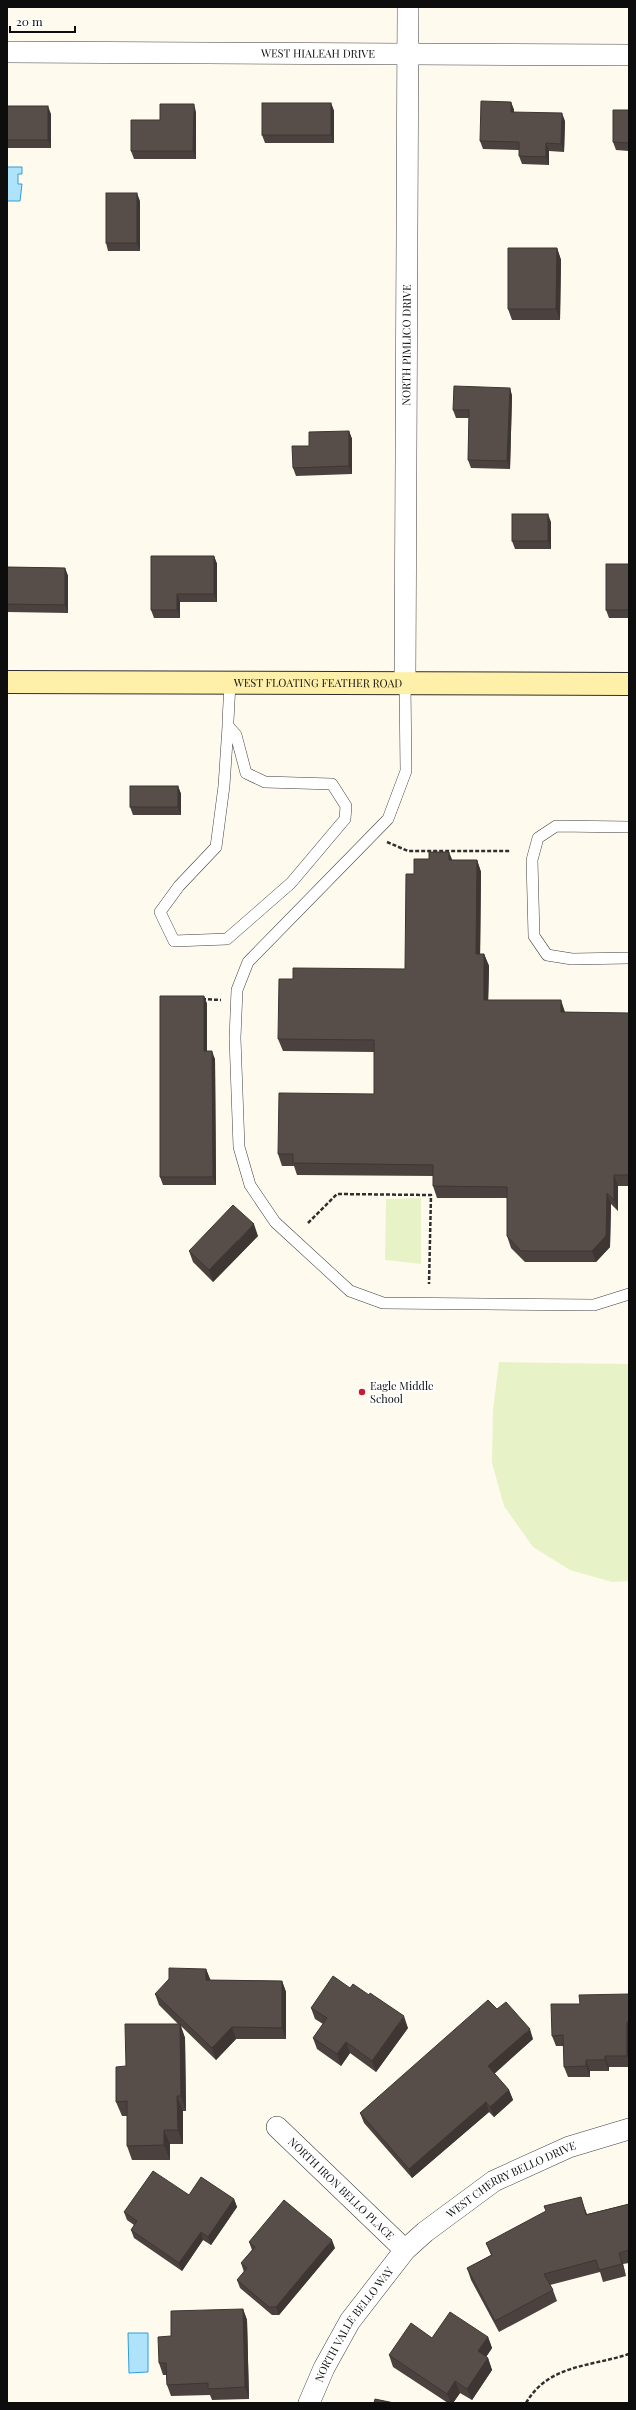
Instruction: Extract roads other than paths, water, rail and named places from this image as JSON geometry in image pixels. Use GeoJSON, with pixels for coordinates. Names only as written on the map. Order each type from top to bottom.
{"type":"FeatureCollection","features":[{"type":"Feature","properties":{"kind":"main road","name":"WEST FLOATING FEATHER ROAD"},"geometry":{"type":"LineString","coordinates":[[7,682],[629,684]]}},
{"type":"Feature","properties":{"kind":"street","name":"NORTH PIMLICO DRIVE"},"geometry":{"type":"LineString","coordinates":[[405,683],[408,7]]}},
{"type":"Feature","properties":{"kind":"street","name":"WEST HIALEAH DRIVE"},"geometry":{"type":"LineString","coordinates":[[7,52],[629,55]]}},
{"type":"Feature","properties":{"kind":"street","name":"NORTH IRON BELLO PLACE"},"geometry":{"type":"LineString","coordinates":[[277,2126],[405,2250]]}},
{"type":"Feature","properties":{"kind":"street","name":"WEST CHERRY BELLO DRIVE"},"geometry":{"type":"LineString","coordinates":[[405,2250],[425,2232],[494,2181],[569,2147],[629,2129]]}},
{"type":"Feature","properties":{"kind":"street","name":"NORTH VALLE BELLO WAY"},"geometry":{"type":"LineString","coordinates":[[309,2403],[324,2368],[350,2321],[405,2250]]}},
{"type":"Feature","properties":{"kind":"lane"},"geometry":{"type":"LineString","coordinates":[[228,726],[236,735],[246,773],[265,782],[332,784],[346,806],[345,819],[291,883],[227,939],[174,941],[160,912],[179,886],[216,847],[224,786],[230,682]]}},
{"type":"Feature","properties":{"kind":"lane"},"geometry":{"type":"LineString","coordinates":[[405,683],[406,772],[388,819],[248,962],[237,990],[235,1038],[239,1147],[250,1186],[275,1222],[350,1291],[383,1303],[594,1305],[629,1294]]}},
{"type":"Feature","properties":{"kind":"lane"},"geometry":{"type":"LineString","coordinates":[[629,827],[556,826],[538,838],[532,860],[534,936],[547,955],[572,959],[629,958]]}},
{"type":"Feature","properties":{"kind":"water"},"geometry":{"type":"Polygon","coordinates":[[[7,167],[22,167],[22,174],[18,174],[18,184],[22,184],[20,201],[7,201],[7,167]]]}},
{"type":"Feature","properties":{"kind":"water"},"geometry":{"type":"Polygon","coordinates":[[[128,2333],[148,2333],[148,2372],[129,2373],[128,2333]]]}},
{"type":"Feature","properties":{"kind":"place","name":"Eagle Middle School"},"geometry":{"type":"Point","coordinates":[362,1392]}}]}
